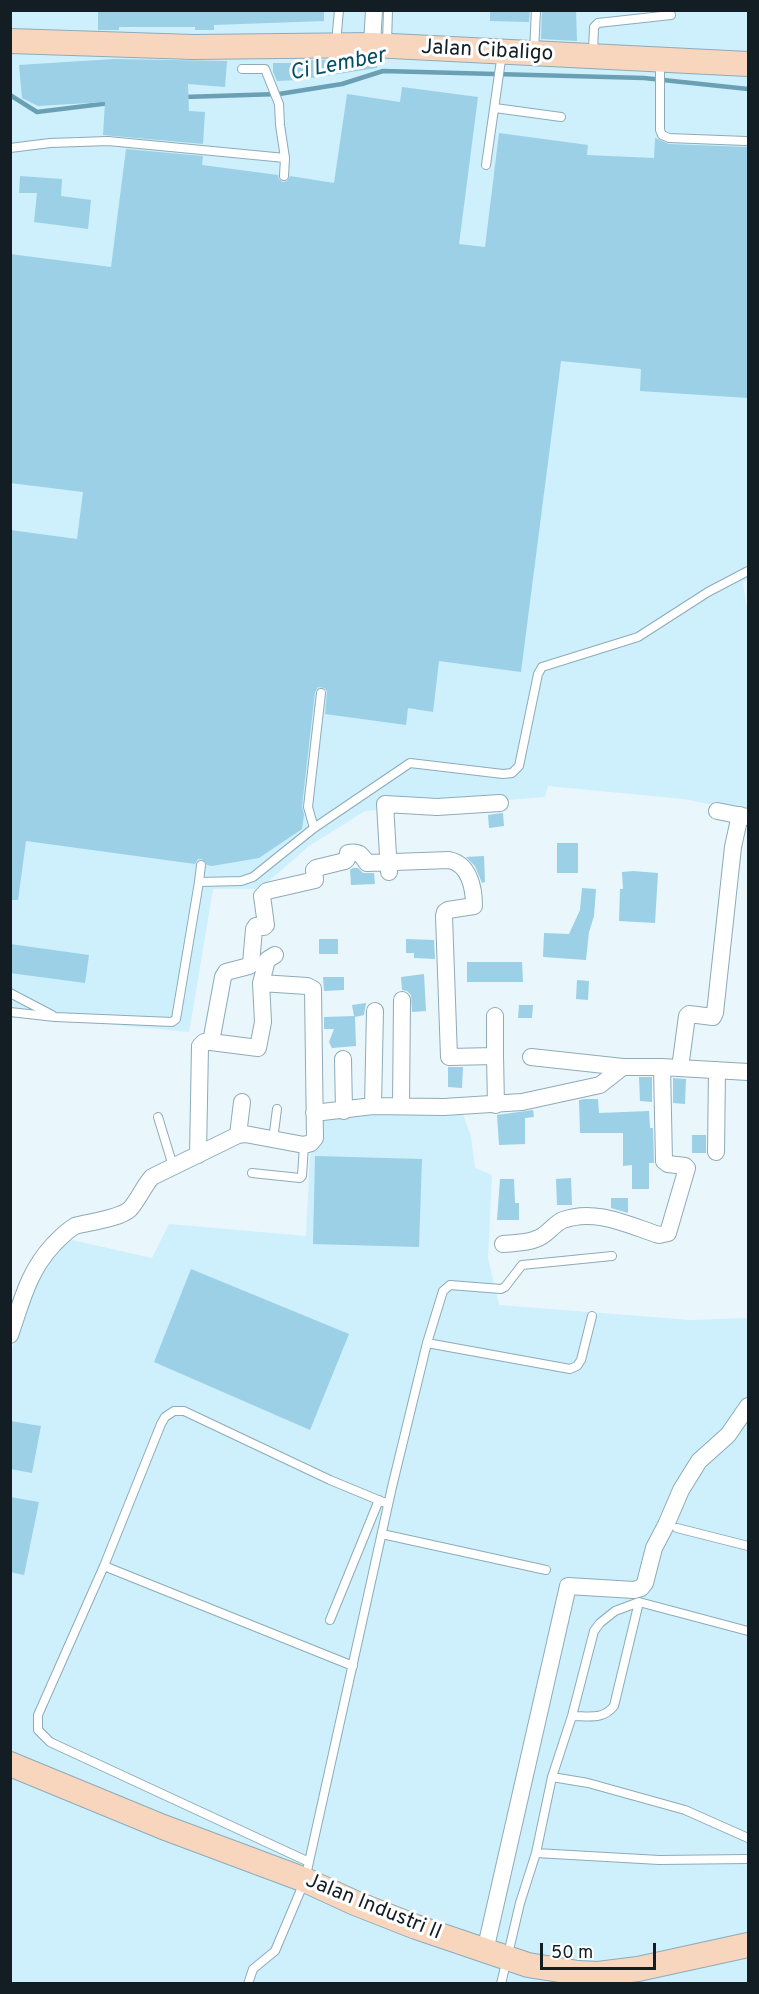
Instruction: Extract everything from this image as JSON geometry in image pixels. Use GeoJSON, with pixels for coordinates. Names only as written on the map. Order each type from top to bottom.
{"type":"FeatureCollection","features":[{"type":"Feature","properties":{"kind":"main road","name":"Jalan Cibaligo"},"geometry":{"type":"LineString","coordinates":[[10,41],[193,47],[379,46],[501,60],[534,54],[593,57],[660,67],[748,64]]}},
{"type":"Feature","properties":{"kind":"main road","name":"Jalan Industri II"},"geometry":{"type":"LineString","coordinates":[[10,1764],[163,1827],[307,1871],[365,1907],[528,1965],[578,1973],[637,1972],[748,1945]]}},
{"type":"Feature","properties":{"kind":"street"},"geometry":{"type":"LineString","coordinates":[[375,10],[379,46]]}},
{"type":"Feature","properties":{"kind":"street"},"geometry":{"type":"LineString","coordinates":[[388,867],[385,804],[437,807],[500,803]]}},
{"type":"Feature","properties":{"kind":"street"},"geometry":{"type":"LineString","coordinates":[[680,1068],[687,1016],[689,1014],[713,1017],[715,1013],[733,847],[744,816],[717,811]]}},
{"type":"Feature","properties":{"kind":"street"},"geometry":{"type":"LineString","coordinates":[[212,1042],[223,977],[226,972],[249,966],[252,960],[254,929],[256,926],[266,925],[262,896],[264,893],[315,880],[314,870],[316,868],[345,861],[348,853],[360,853],[367,862],[388,867],[449,860],[457,862],[468,874],[474,906],[448,910],[444,916],[448,1057],[495,1056]]}},
{"type":"Feature","properties":{"kind":"street"},"geometry":{"type":"LineString","coordinates":[[198,1155],[200,1046],[204,1042],[212,1042],[258,1048],[263,1022],[261,983],[267,960],[275,955]]}},
{"type":"Feature","properties":{"kind":"street"},"geometry":{"type":"LineString","coordinates":[[10,1335],[28,1280],[39,1260],[67,1230],[122,1214],[134,1203],[144,1185],[152,1177],[238,1135],[245,1134],[304,1145],[311,1143],[315,1138],[313,989],[307,986],[261,983]]}},
{"type":"Feature","properties":{"kind":"street"},"geometry":{"type":"LineString","coordinates":[[401,1106],[402,1000]]}},
{"type":"Feature","properties":{"kind":"street"},"geometry":{"type":"LineString","coordinates":[[374,1106],[375,1011]]}},
{"type":"Feature","properties":{"kind":"street"},"geometry":{"type":"LineString","coordinates":[[495,1017],[496,1105]]}},
{"type":"Feature","properties":{"kind":"street"},"geometry":{"type":"LineString","coordinates":[[531,1057],[623,1067],[748,1072]]}},
{"type":"Feature","properties":{"kind":"street"},"geometry":{"type":"LineString","coordinates":[[343,1059],[344,1111]]}},
{"type":"Feature","properties":{"kind":"street"},"geometry":{"type":"LineString","coordinates":[[314,1113],[374,1106],[444,1107],[496,1105],[534,1100],[600,1085],[623,1067]]}},
{"type":"Feature","properties":{"kind":"street"},"geometry":{"type":"LineString","coordinates":[[503,1244],[536,1240],[560,1221],[574,1217],[602,1216],[659,1235],[668,1233],[687,1168],[664,1161],[662,1067]]}},
{"type":"Feature","properties":{"kind":"street"},"geometry":{"type":"LineString","coordinates":[[716,1152],[717,1070]]}},
{"type":"Feature","properties":{"kind":"street"},"geometry":{"type":"LineString","coordinates":[[238,1135],[242,1102]]}},
{"type":"Feature","properties":{"kind":"street"},"geometry":{"type":"LineString","coordinates":[[485,1951],[568,1586],[634,1590],[641,1588],[645,1583],[654,1548],[681,1490],[699,1461],[728,1435],[748,1406]]}},
{"type":"Feature","properties":{"kind":"lane"},"geometry":{"type":"LineString","coordinates":[[336,45],[339,10]]}},
{"type":"Feature","properties":{"kind":"lane"},"geometry":{"type":"LineString","coordinates":[[379,46],[388,10]]}},
{"type":"Feature","properties":{"kind":"lane"},"geometry":{"type":"LineString","coordinates":[[534,54],[536,10]]}},
{"type":"Feature","properties":{"kind":"lane"},"geometry":{"type":"LineString","coordinates":[[593,57],[594,27],[598,23],[670,15]]}},
{"type":"Feature","properties":{"kind":"lane"},"geometry":{"type":"LineString","coordinates":[[486,165],[501,60]]}},
{"type":"Feature","properties":{"kind":"lane"},"geometry":{"type":"LineString","coordinates":[[660,67],[660,130],[663,135],[669,138],[746,141]]}},
{"type":"Feature","properties":{"kind":"lane"},"geometry":{"type":"LineString","coordinates":[[242,69],[265,69],[270,77],[279,104],[285,158],[284,176]]}},
{"type":"Feature","properties":{"kind":"lane"},"geometry":{"type":"LineString","coordinates":[[495,108],[561,117]]}},
{"type":"Feature","properties":{"kind":"lane"},"geometry":{"type":"LineString","coordinates":[[10,148],[50,143],[108,141],[285,158]]}},
{"type":"Feature","properties":{"kind":"lane"},"geometry":{"type":"LineString","coordinates":[[199,882],[241,881],[253,877],[314,828],[410,763],[503,774],[512,772],[519,766],[538,674],[542,668],[638,637],[708,592],[748,571]]}},
{"type":"Feature","properties":{"kind":"lane"},"geometry":{"type":"LineString","coordinates":[[314,828],[308,807],[321,693]]}},
{"type":"Feature","properties":{"kind":"lane"},"geometry":{"type":"LineString","coordinates":[[10,1012],[55,1017],[165,1023],[177,1019],[201,865]]}},
{"type":"Feature","properties":{"kind":"lane"},"geometry":{"type":"LineString","coordinates":[[10,993],[55,1017]]}},
{"type":"Feature","properties":{"kind":"lane"},"geometry":{"type":"LineString","coordinates":[[273,1140],[277,1109]]}},
{"type":"Feature","properties":{"kind":"lane"},"geometry":{"type":"LineString","coordinates":[[158,1118],[173,1166]]}},
{"type":"Feature","properties":{"kind":"lane"},"geometry":{"type":"LineString","coordinates":[[252,1173],[300,1178],[304,1145]]}},
{"type":"Feature","properties":{"kind":"lane"},"geometry":{"type":"LineString","coordinates":[[248,1983],[253,1969],[275,1951],[307,1871],[388,1504],[442,1291],[450,1285],[501,1289],[506,1287],[522,1265],[612,1256]]}},
{"type":"Feature","properties":{"kind":"lane"},"geometry":{"type":"LineString","coordinates":[[427,1343],[570,1369],[578,1366],[581,1360],[592,1316]]}},
{"type":"Feature","properties":{"kind":"lane"},"geometry":{"type":"LineString","coordinates":[[307,1871],[50,1742],[38,1730],[38,1715],[104,1566],[161,1424],[165,1417],[174,1410],[184,1411],[330,1480],[388,1504]]}},
{"type":"Feature","properties":{"kind":"lane"},"geometry":{"type":"LineString","coordinates":[[330,1620],[379,1500]]}},
{"type":"Feature","properties":{"kind":"lane"},"geometry":{"type":"LineString","coordinates":[[677,1528],[748,1546]]}},
{"type":"Feature","properties":{"kind":"lane"},"geometry":{"type":"LineString","coordinates":[[382,1534],[546,1570]]}},
{"type":"Feature","properties":{"kind":"lane"},"geometry":{"type":"LineString","coordinates":[[104,1566],[352,1666]]}},
{"type":"Feature","properties":{"kind":"lane"},"geometry":{"type":"LineString","coordinates":[[501,1983],[520,1903],[536,1853],[552,1777],[572,1716],[594,1631],[615,1611],[639,1602],[748,1631]]}},
{"type":"Feature","properties":{"kind":"lane"},"geometry":{"type":"LineString","coordinates":[[572,1716],[600,1717],[614,1706],[639,1602]]}},
{"type":"Feature","properties":{"kind":"lane"},"geometry":{"type":"LineString","coordinates":[[552,1777],[588,1783],[685,1810],[748,1838]]}},
{"type":"Feature","properties":{"kind":"lane"},"geometry":{"type":"LineString","coordinates":[[536,1853],[659,1860],[748,1858]]}},
{"type":"Feature","properties":{"kind":"shaded area"},"geometry":{"type":"Polygon","coordinates":[[[10,11],[748,11],[748,579],[743,583],[748,614],[748,812],[684,799],[548,786],[545,797],[365,811],[309,846],[270,880],[255,889],[213,889],[189,1032],[11,1015],[10,11]]]}},
{"type":"Feature","properties":{"kind":"shaded area"},"geometry":{"type":"Polygon","coordinates":[[[371,1110],[462,1111],[471,1137],[475,1168],[492,1175],[488,1258],[499,1305],[691,1320],[748,1318],[748,1983],[11,1984],[11,1352],[33,1283],[67,1239],[152,1258],[169,1224],[306,1236],[310,1155],[319,1139],[318,1117],[371,1110]]]}},
{"type":"Feature","properties":{"kind":"building"},"geometry":{"type":"Polygon","coordinates":[[[98,10],[324,10],[324,21],[214,25],[214,30],[195,30],[195,27],[119,27],[119,30],[98,30],[98,10]]]}},
{"type":"Feature","properties":{"kind":"building"},"geometry":{"type":"Polygon","coordinates":[[[490,10],[530,10],[529,22],[490,21],[490,10]]]}},
{"type":"Feature","properties":{"kind":"building"},"geometry":{"type":"Polygon","coordinates":[[[542,10],[576,10],[577,41],[541,39],[542,10]]]}},
{"type":"Feature","properties":{"kind":"building"},"geometry":{"type":"Polygon","coordinates":[[[113,59],[227,61],[225,87],[188,84],[189,111],[205,112],[203,144],[103,135],[105,102],[38,106],[22,98],[19,65],[113,59]]]}},
{"type":"Feature","properties":{"kind":"building"},"geometry":{"type":"Polygon","coordinates":[[[376,59],[377,68],[299,80],[277,81],[273,72],[273,63],[296,63],[296,60],[376,59]]]}},
{"type":"Feature","properties":{"kind":"building"},"geometry":{"type":"Polygon","coordinates":[[[402,87],[478,97],[459,244],[485,247],[499,133],[588,145],[587,155],[654,158],[655,138],[669,144],[748,147],[748,398],[640,391],[641,369],[561,361],[521,672],[439,661],[433,712],[408,708],[406,725],[325,714],[327,691],[318,687],[315,692],[302,806],[304,815],[302,829],[259,858],[212,866],[207,865],[202,859],[198,859],[195,864],[26,841],[18,900],[10,900],[10,530],[77,539],[83,492],[10,483],[10,254],[111,267],[126,149],[203,156],[202,165],[278,175],[283,182],[287,181],[290,176],[334,183],[347,94],[400,102],[402,87]]]}},
{"type":"Feature","properties":{"kind":"building"},"geometry":{"type":"Polygon","coordinates":[[[20,176],[62,179],[61,196],[91,200],[88,229],[34,222],[37,193],[19,193],[20,176]]]}},
{"type":"Feature","properties":{"kind":"building"},"geometry":{"type":"Polygon","coordinates":[[[503,813],[504,826],[489,828],[488,815],[503,813]]]}},
{"type":"Feature","properties":{"kind":"building"},"geometry":{"type":"Polygon","coordinates":[[[557,843],[578,843],[578,873],[557,873],[557,843]]]}},
{"type":"Feature","properties":{"kind":"building"},"geometry":{"type":"Polygon","coordinates":[[[484,856],[485,882],[482,883],[475,866],[466,857],[484,856]]]}},
{"type":"Feature","properties":{"kind":"building"},"geometry":{"type":"Polygon","coordinates":[[[358,868],[363,873],[374,873],[375,884],[351,885],[350,870],[358,868]]]}},
{"type":"Feature","properties":{"kind":"building"},"geometry":{"type":"Polygon","coordinates":[[[622,872],[658,873],[655,923],[619,921],[620,889],[623,889],[622,872]]]}},
{"type":"Feature","properties":{"kind":"building"},"geometry":{"type":"Polygon","coordinates":[[[582,888],[596,889],[586,960],[543,957],[544,933],[569,934],[580,910],[582,888]]]}},
{"type":"Feature","properties":{"kind":"building"},"geometry":{"type":"Polygon","coordinates":[[[319,939],[338,939],[338,954],[319,954],[319,939]]]}},
{"type":"Feature","properties":{"kind":"building"},"geometry":{"type":"Polygon","coordinates":[[[406,939],[434,940],[435,959],[414,958],[414,953],[406,953],[406,939]]]}},
{"type":"Feature","properties":{"kind":"building"},"geometry":{"type":"Polygon","coordinates":[[[10,944],[89,955],[85,983],[10,973],[10,944]]]}},
{"type":"Feature","properties":{"kind":"building"},"geometry":{"type":"Polygon","coordinates":[[[467,962],[522,962],[523,982],[467,982],[467,962]]]}},
{"type":"Feature","properties":{"kind":"building"},"geometry":{"type":"Polygon","coordinates":[[[424,974],[426,1011],[412,1012],[411,995],[402,990],[401,977],[424,974]]]}},
{"type":"Feature","properties":{"kind":"building"},"geometry":{"type":"Polygon","coordinates":[[[323,977],[344,977],[344,990],[324,991],[323,977]]]}},
{"type":"Feature","properties":{"kind":"building"},"geometry":{"type":"Polygon","coordinates":[[[577,980],[589,981],[588,1000],[576,999],[577,980]]]}},
{"type":"Feature","properties":{"kind":"building"},"geometry":{"type":"Polygon","coordinates":[[[366,1003],[364,1015],[355,1017],[356,1046],[332,1048],[329,1042],[334,1029],[324,1029],[324,1017],[354,1016],[352,1005],[366,1003]]]}},
{"type":"Feature","properties":{"kind":"building"},"geometry":{"type":"Polygon","coordinates":[[[519,1005],[533,1005],[532,1018],[518,1018],[519,1005]]]}},
{"type":"Feature","properties":{"kind":"building"},"geometry":{"type":"Polygon","coordinates":[[[448,1067],[463,1067],[462,1088],[448,1087],[448,1067]]]}},
{"type":"Feature","properties":{"kind":"building"},"geometry":{"type":"Polygon","coordinates":[[[639,1077],[652,1077],[652,1102],[640,1101],[639,1077]]]}},
{"type":"Feature","properties":{"kind":"building"},"geometry":{"type":"Polygon","coordinates":[[[673,1078],[686,1079],[685,1104],[673,1103],[673,1078]]]}},
{"type":"Feature","properties":{"kind":"building"},"geometry":{"type":"Polygon","coordinates":[[[598,1099],[599,1113],[649,1111],[650,1128],[653,1128],[654,1163],[649,1163],[649,1189],[632,1189],[632,1165],[623,1166],[623,1133],[580,1133],[579,1100],[598,1099]]]}},
{"type":"Feature","properties":{"kind":"building"},"geometry":{"type":"Polygon","coordinates":[[[533,1110],[534,1117],[525,1118],[525,1144],[499,1145],[497,1115],[533,1110]]]}},
{"type":"Feature","properties":{"kind":"building"},"geometry":{"type":"Polygon","coordinates":[[[692,1135],[706,1135],[706,1153],[692,1153],[692,1135]]]}},
{"type":"Feature","properties":{"kind":"building"},"geometry":{"type":"Polygon","coordinates":[[[315,1156],[422,1159],[419,1247],[313,1244],[315,1156]]]}},
{"type":"Feature","properties":{"kind":"building"},"geometry":{"type":"Polygon","coordinates":[[[571,1178],[572,1205],[557,1205],[556,1179],[571,1178]]]}},
{"type":"Feature","properties":{"kind":"building"},"geometry":{"type":"Polygon","coordinates":[[[500,1179],[514,1179],[515,1203],[519,1203],[519,1220],[497,1220],[500,1179]]]}},
{"type":"Feature","properties":{"kind":"building"},"geometry":{"type":"Polygon","coordinates":[[[611,1198],[628,1198],[628,1213],[611,1208],[611,1198]]]}},
{"type":"Feature","properties":{"kind":"building"},"geometry":{"type":"Polygon","coordinates":[[[191,1269],[349,1334],[310,1430],[154,1362],[191,1269]]]}},
{"type":"Feature","properties":{"kind":"building"},"geometry":{"type":"Polygon","coordinates":[[[10,1421],[41,1426],[32,1473],[10,1469],[10,1421]]]}},
{"type":"Feature","properties":{"kind":"building"},"geometry":{"type":"Polygon","coordinates":[[[10,1497],[39,1502],[24,1575],[10,1572],[10,1497]]]}},
{"type":"Feature","properties":{"kind":"waterway","name":"Ci Lember"},"geometry":{"type":"LineString","coordinates":[[184,97],[279,94],[342,84],[383,71],[644,78],[748,89]]}},
{"type":"Feature","properties":{"kind":"waterway","name":"Ci Lember"},"geometry":{"type":"LineString","coordinates":[[10,95],[37,112],[110,103]]}}]}
